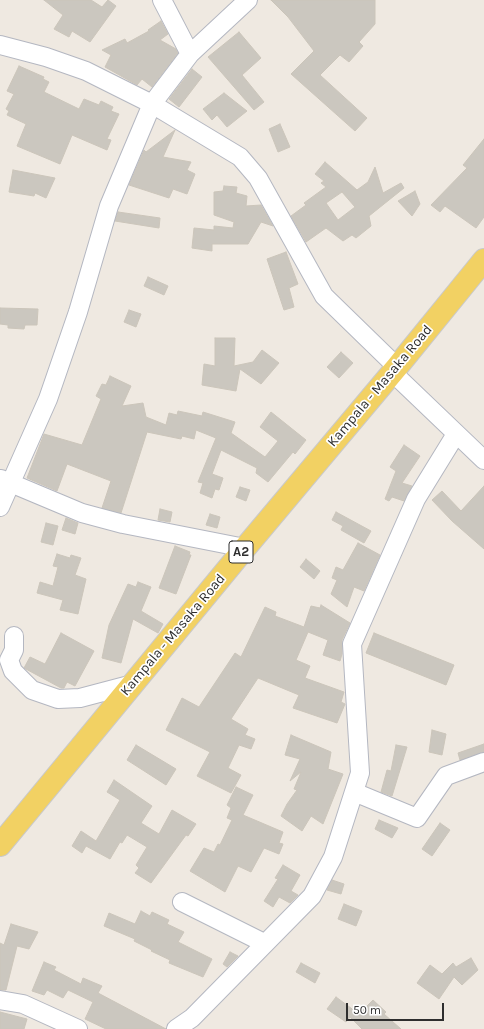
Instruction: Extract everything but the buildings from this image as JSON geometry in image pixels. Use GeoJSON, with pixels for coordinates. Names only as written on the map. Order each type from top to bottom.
{"type":"FeatureCollection","features":[{"type":"Feature","properties":{"kind":"main road","name":"Kampala - Masaka Road"},"geometry":{"type":"LineString","coordinates":[[0,844],[245,548],[395,370],[484,260]]}},
{"type":"Feature","properties":{"kind":"street"},"geometry":{"type":"LineString","coordinates":[[162,0],[190,54]]}},
{"type":"Feature","properties":{"kind":"street"},"geometry":{"type":"LineString","coordinates":[[0,507],[5,482],[48,399],[78,312],[109,206],[152,104],[190,54],[248,0]]}},
{"type":"Feature","properties":{"kind":"street"},"geometry":{"type":"LineString","coordinates":[[0,46],[46,57],[86,71],[152,104],[240,157],[258,178],[324,296],[456,434],[484,460]]}},
{"type":"Feature","properties":{"kind":"street"},"geometry":{"type":"LineString","coordinates":[[176,1029],[192,1018],[264,943],[312,896],[333,857],[360,774],[352,644],[416,499],[456,434]]}},
{"type":"Feature","properties":{"kind":"street"},"geometry":{"type":"LineString","coordinates":[[5,482],[82,513],[123,524],[245,548]]}},
{"type":"Feature","properties":{"kind":"street"},"geometry":{"type":"LineString","coordinates":[[14,636],[14,650],[9,660],[13,671],[32,690],[58,699],[80,698],[133,684]]}},
{"type":"Feature","properties":{"kind":"street"},"geometry":{"type":"LineString","coordinates":[[354,792],[417,818],[446,776],[484,762]]}},
{"type":"Feature","properties":{"kind":"street"},"geometry":{"type":"LineString","coordinates":[[182,902],[264,943]]}},
{"type":"Feature","properties":{"kind":"street"},"geometry":{"type":"LineString","coordinates":[[0,1000],[23,1004],[78,1029]]}}]}
